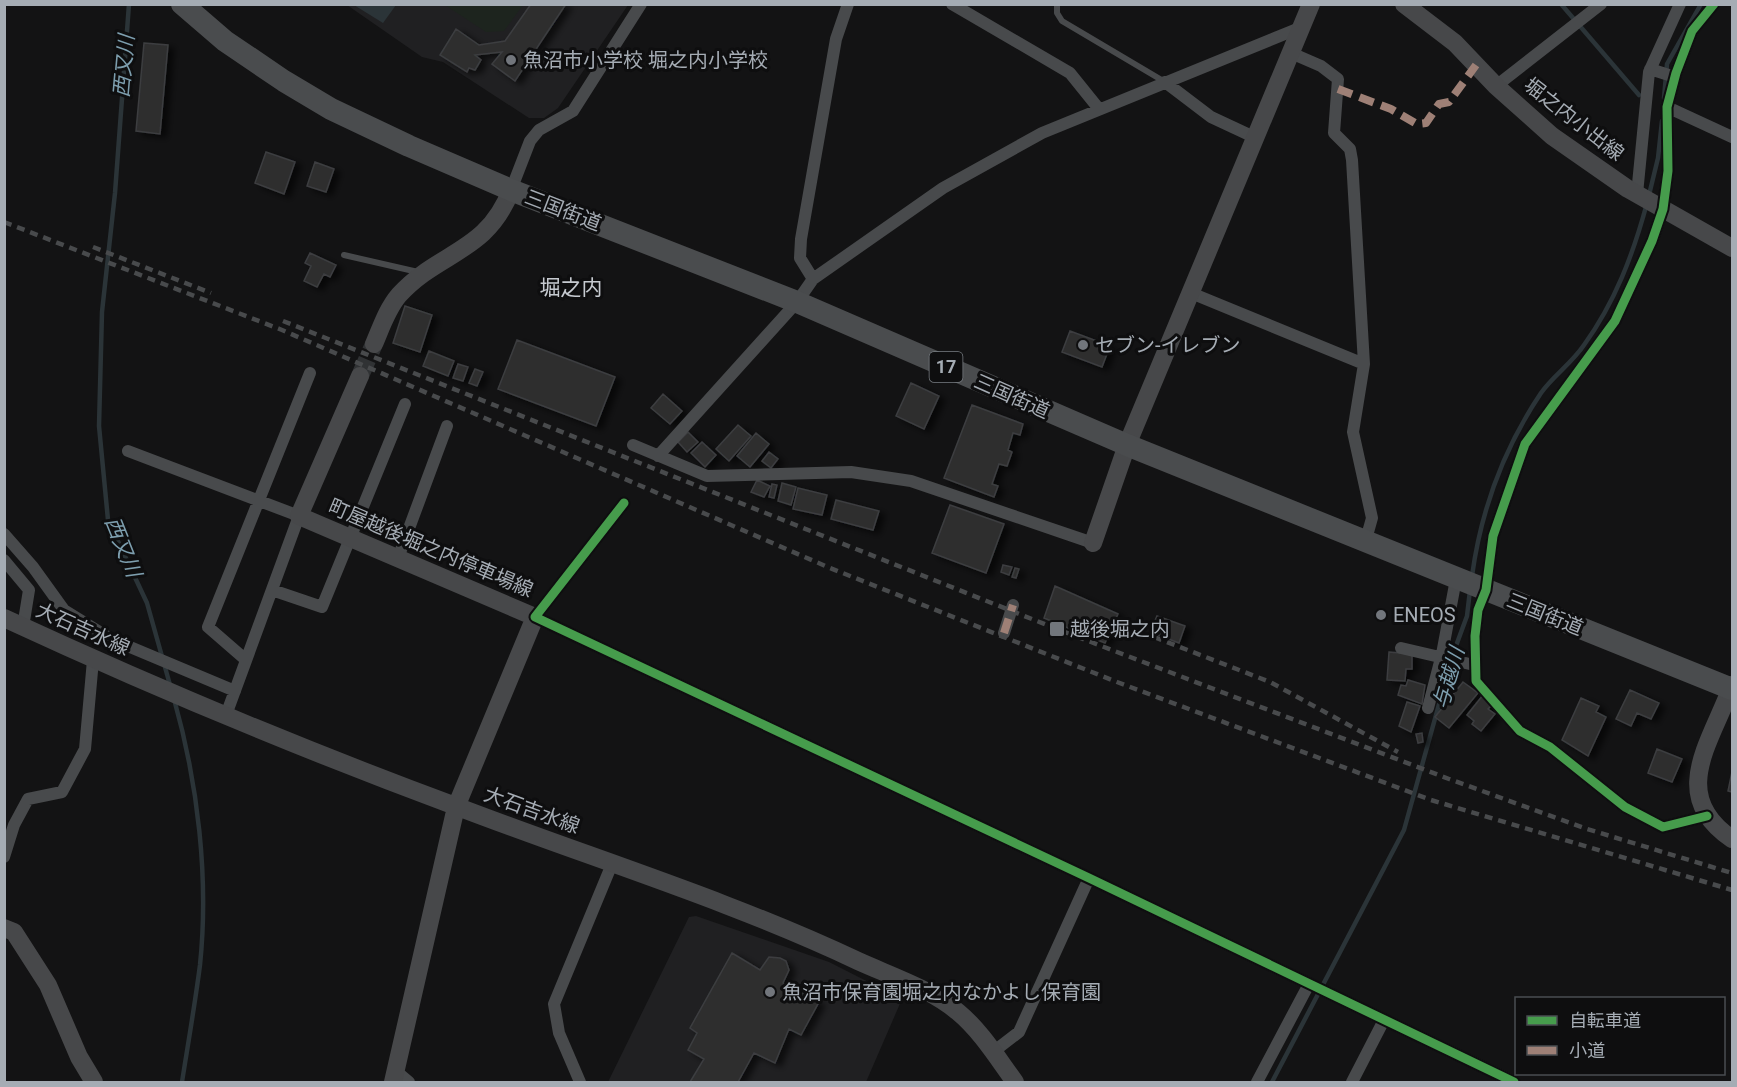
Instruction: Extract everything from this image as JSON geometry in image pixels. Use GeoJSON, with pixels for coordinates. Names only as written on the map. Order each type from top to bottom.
{"type":"FeatureCollection","features":[{"type":"Feature","properties":{"kind":"highway","name":"三国街道"},"geometry":{"type":"LineString","coordinates":[[182,4],[225,41],[331,110],[511,190],[797,302],[1127,445],[1365,543],[1732,688]]}},
{"type":"Feature","properties":{"kind":"main road"},"geometry":{"type":"LineString","coordinates":[[1093,543],[1127,445],[1311,4]]}},
{"type":"Feature","properties":{"kind":"main road","name":"堀之内小出線"},"geometry":{"type":"LineString","coordinates":[[1404,4],[1455,43],[1496,86],[1552,136],[1638,195],[1732,248]]}},
{"type":"Feature","properties":{"kind":"main road"},"geometry":{"type":"LineString","coordinates":[[374,344],[389,309],[399,296],[425,273],[483,234],[502,212],[511,190]]}},
{"type":"Feature","properties":{"kind":"main road","name":"町屋越後堀之内停車場線"},"geometry":{"type":"LineString","coordinates":[[360,376],[299,516],[535,617],[456,807],[399,1079]]}},
{"type":"Feature","properties":{"kind":"main road","name":"大石吉水線"},"geometry":{"type":"LineString","coordinates":[[4,618],[124,673],[456,807],[787,927],[925,992],[958,1012],[1016,1083]]}},
{"type":"Feature","properties":{"kind":"main road"},"geometry":{"type":"LineString","coordinates":[[1732,688],[1700,765],[1697,785],[1699,801],[1707,816],[1732,839]]}},
{"type":"Feature","properties":{"kind":"main road"},"geometry":{"type":"LineString","coordinates":[[4,928],[14,932],[48,986],[79,1057],[94,1083]]}},
{"type":"Feature","properties":{"kind":"street"},"geometry":{"type":"LineString","coordinates":[[511,190],[530,141],[539,130],[573,111],[641,4]]}},
{"type":"Feature","properties":{"kind":"street"},"geometry":{"type":"LineString","coordinates":[[813,279],[800,258],[801,239],[836,39],[848,4]]}},
{"type":"Feature","properties":{"kind":"street"},"geometry":{"type":"LineString","coordinates":[[952,4],[1070,73],[1099,109]]}},
{"type":"Feature","properties":{"kind":"street"},"geometry":{"type":"LineString","coordinates":[[1496,86],[1601,4]]}},
{"type":"Feature","properties":{"kind":"street"},"geometry":{"type":"LineString","coordinates":[[1638,195],[1653,70],[1680,4]]}},
{"type":"Feature","properties":{"kind":"street"},"geometry":{"type":"LineString","coordinates":[[1707,816],[1663,827],[1625,807],[1550,747],[1520,731],[1476,681],[1474,665],[1478,610],[1486,590],[1493,536],[1525,444],[1556,398],[1615,321],[1652,241],[1668,171],[1668,107],[1675,77],[1692,31],[1713,4]]}},
{"type":"Feature","properties":{"kind":"street"},"geometry":{"type":"LineString","coordinates":[[658,456],[797,302],[813,279],[943,188],[1042,134],[1302,27]]}},
{"type":"Feature","properties":{"kind":"street"},"geometry":{"type":"LineString","coordinates":[[1291,53],[1322,66],[1338,80],[1334,133],[1350,149],[1352,160],[1364,364],[1353,432],[1372,518],[1365,543]]}},
{"type":"Feature","properties":{"kind":"street"},"geometry":{"type":"LineString","coordinates":[[1653,70],[1675,77]]}},
{"type":"Feature","properties":{"kind":"street"},"geometry":{"type":"LineString","coordinates":[[1165,82],[1211,117],[1256,138]]}},
{"type":"Feature","properties":{"kind":"street"},"geometry":{"type":"LineString","coordinates":[[1668,107],[1732,136]]}},
{"type":"Feature","properties":{"kind":"street"},"geometry":{"type":"LineString","coordinates":[[1191,293],[1364,364]]}},
{"type":"Feature","properties":{"kind":"street"},"geometry":{"type":"LineString","coordinates":[[246,660],[208,627],[257,500],[310,373]]}},
{"type":"Feature","properties":{"kind":"street"},"geometry":{"type":"LineString","coordinates":[[272,590],[322,607],[405,404]]}},
{"type":"Feature","properties":{"kind":"street"},"geometry":{"type":"LineString","coordinates":[[398,558],[447,426]]}},
{"type":"Feature","properties":{"kind":"street"},"geometry":{"type":"LineString","coordinates":[[633,446],[707,476],[851,472],[911,480],[1093,543]]}},
{"type":"Feature","properties":{"kind":"street"},"geometry":{"type":"LineString","coordinates":[[128,451],[299,516],[226,715]]}},
{"type":"Feature","properties":{"kind":"street"},"geometry":{"type":"LineString","coordinates":[[624,503],[535,617],[1089,878],[1514,1083]]}},
{"type":"Feature","properties":{"kind":"street"},"geometry":{"type":"LineString","coordinates":[[4,534],[33,567],[64,610],[111,639],[235,691]]}},
{"type":"Feature","properties":{"kind":"street"},"geometry":{"type":"LineString","coordinates":[[4,560],[29,590],[23,627]]}},
{"type":"Feature","properties":{"kind":"street"},"geometry":{"type":"LineString","coordinates":[[1428,708],[1442,658],[1456,579]]}},
{"type":"Feature","properties":{"kind":"street"},"geometry":{"type":"LineString","coordinates":[[1004,633],[1012,604]]}},
{"type":"Feature","properties":{"kind":"street"},"geometry":{"type":"LineString","coordinates":[[1401,648],[1474,665]]}},
{"type":"Feature","properties":{"kind":"street"},"geometry":{"type":"LineString","coordinates":[[4,856],[14,825],[28,799],[62,792],[85,749],[93,660]]}},
{"type":"Feature","properties":{"kind":"street"},"geometry":{"type":"LineString","coordinates":[[580,1083],[559,1033],[554,1004],[612,864]]}},
{"type":"Feature","properties":{"kind":"street"},"geometry":{"type":"LineString","coordinates":[[993,1052],[1019,1032],[1089,878]]}},
{"type":"Feature","properties":{"kind":"street"},"geometry":{"type":"LineString","coordinates":[[1257,1083],[1309,984]]}},
{"type":"Feature","properties":{"kind":"street"},"geometry":{"type":"LineString","coordinates":[[1352,1083],[1384,1020]]}},
{"type":"Feature","properties":{"kind":"lane"},"geometry":{"type":"LineString","coordinates":[[1057,4],[1057,13],[1062,21],[1165,82]]}},
{"type":"Feature","properties":{"kind":"lane"},"geometry":{"type":"LineString","coordinates":[[344,255],[425,273]]}},
{"type":"Feature","properties":{"kind":"shaded area"},"geometry":{"type":"Polygon","coordinates":[[[395,4],[396,5],[383,23],[354,5],[395,4]]]}},
{"type":"Feature","properties":{"kind":"shaded area","name":"魚沼市小学校 堀之内小学校"},"geometry":{"type":"Polygon","coordinates":[[[347,5],[628,5],[558,108],[544,118],[529,118],[443,62],[422,57],[347,5]]]}},
{"type":"Feature","properties":{"kind":"shaded area"},"geometry":{"type":"Polygon","coordinates":[[[445,5],[523,5],[504,31],[486,32],[445,5]]]}},
{"type":"Feature","properties":{"kind":"shaded area","name":"魚沼市保育園堀之内なかよし保育園"},"geometry":{"type":"Polygon","coordinates":[[[696,916],[829,962],[902,999],[866,1082],[608,1082],[689,917],[696,916]]]}},
{"type":"Feature","properties":{"kind":"building"},"geometry":{"type":"Polygon","coordinates":[[[531,4],[566,4],[515,81],[492,64],[502,52],[475,55],[481,60],[475,70],[469,68],[467,72],[440,55],[456,29],[479,45],[505,41],[531,4]]]}},
{"type":"Feature","properties":{"kind":"building"},"geometry":{"type":"Polygon","coordinates":[[[144,43],[168,45],[160,134],[136,131],[144,43]]]}},
{"type":"Feature","properties":{"kind":"building"},"geometry":{"type":"Polygon","coordinates":[[[266,152],[295,162],[284,194],[255,183],[266,152]]]}},
{"type":"Feature","properties":{"kind":"building"},"geometry":{"type":"Polygon","coordinates":[[[315,162],[334,169],[326,192],[307,186],[315,162]]]}},
{"type":"Feature","properties":{"kind":"building"},"geometry":{"type":"Polygon","coordinates":[[[310,253],[336,265],[330,277],[324,274],[317,287],[304,281],[311,266],[305,263],[310,253]]]}},
{"type":"Feature","properties":{"kind":"building"},"geometry":{"type":"Polygon","coordinates":[[[405,306],[432,315],[420,352],[393,343],[405,306]]]}},
{"type":"Feature","properties":{"kind":"building"},"geometry":{"type":"Polygon","coordinates":[[[1070,331],[1110,346],[1102,367],[1062,352],[1070,331]]]}},
{"type":"Feature","properties":{"kind":"building"},"geometry":{"type":"Polygon","coordinates":[[[517,340],[615,377],[596,426],[498,389],[517,340]]]}},
{"type":"Feature","properties":{"kind":"building"},"geometry":{"type":"Polygon","coordinates":[[[429,351],[454,361],[448,376],[423,366],[429,351]]]}},
{"type":"Feature","properties":{"kind":"building"},"geometry":{"type":"Polygon","coordinates":[[[458,364],[468,367],[463,381],[453,378],[458,364]]]}},
{"type":"Feature","properties":{"kind":"building"},"geometry":{"type":"Polygon","coordinates":[[[475,369],[483,372],[477,386],[469,383],[475,369]]]}},
{"type":"Feature","properties":{"kind":"building"},"geometry":{"type":"Polygon","coordinates":[[[911,383],[939,396],[924,429],[896,416],[911,383]]]}},
{"type":"Feature","properties":{"kind":"building"},"geometry":{"type":"Polygon","coordinates":[[[663,394],[682,411],[670,424],[651,408],[663,394]]]}},
{"type":"Feature","properties":{"kind":"building"},"geometry":{"type":"Polygon","coordinates":[[[972,405],[1023,424],[1020,435],[1013,433],[1008,450],[1012,452],[1007,466],[999,464],[992,484],[998,486],[994,497],[944,478],[972,405]]]}},
{"type":"Feature","properties":{"kind":"building"},"geometry":{"type":"Polygon","coordinates":[[[738,425],[751,436],[729,461],[716,449],[738,425]]]}},
{"type":"Feature","properties":{"kind":"building"},"geometry":{"type":"Polygon","coordinates":[[[688,432],[698,442],[687,452],[678,442],[688,432]]]}},
{"type":"Feature","properties":{"kind":"building"},"geometry":{"type":"Polygon","coordinates":[[[756,433],[769,444],[750,467],[737,456],[756,433]]]}},
{"type":"Feature","properties":{"kind":"building"},"geometry":{"type":"Polygon","coordinates":[[[702,442],[716,455],[705,467],[691,453],[702,442]]]}},
{"type":"Feature","properties":{"kind":"building"},"geometry":{"type":"Polygon","coordinates":[[[769,452],[778,459],[771,468],[762,461],[769,452]]]}},
{"type":"Feature","properties":{"kind":"building"},"geometry":{"type":"Polygon","coordinates":[[[757,480],[770,486],[764,497],[751,492],[757,480]]]}},
{"type":"Feature","properties":{"kind":"building"},"geometry":{"type":"Polygon","coordinates":[[[782,483],[796,487],[791,505],[778,501],[782,483]]]}},
{"type":"Feature","properties":{"kind":"building"},"geometry":{"type":"Polygon","coordinates":[[[772,484],[777,485],[774,498],[769,497],[772,484]]]}},
{"type":"Feature","properties":{"kind":"building"},"geometry":{"type":"Polygon","coordinates":[[[798,488],[827,495],[822,515],[793,509],[798,488]]]}},
{"type":"Feature","properties":{"kind":"building"},"geometry":{"type":"Polygon","coordinates":[[[836,500],[879,511],[873,530],[831,519],[836,500]]]}},
{"type":"Feature","properties":{"kind":"building"},"geometry":{"type":"Polygon","coordinates":[[[950,505],[1004,524],[986,573],[932,553],[950,505]]]}},
{"type":"Feature","properties":{"kind":"building"},"geometry":{"type":"Polygon","coordinates":[[[1003,565],[1012,567],[1009,575],[1001,572],[1003,565]]]}},
{"type":"Feature","properties":{"kind":"building"},"geometry":{"type":"Polygon","coordinates":[[[1015,568],[1019,569],[1016,578],[1012,577],[1015,568]]]}},
{"type":"Feature","properties":{"kind":"building"},"geometry":{"type":"Polygon","coordinates":[[[1055,586],[1118,614],[1105,643],[1044,618],[1055,586]]]}},
{"type":"Feature","properties":{"kind":"building"},"geometry":{"type":"Polygon","coordinates":[[[1157,616],[1185,626],[1179,643],[1150,632],[1157,616]]]}},
{"type":"Feature","properties":{"kind":"building"},"geometry":{"type":"Polygon","coordinates":[[[1389,652],[1412,654],[1412,669],[1406,669],[1405,681],[1387,680],[1389,652]]]}},
{"type":"Feature","properties":{"kind":"building"},"geometry":{"type":"Polygon","coordinates":[[[1408,680],[1425,685],[1422,704],[1398,695],[1401,685],[1406,686],[1408,680]]]}},
{"type":"Feature","properties":{"kind":"building"},"geometry":{"type":"Polygon","coordinates":[[[1463,682],[1478,693],[1449,728],[1435,717],[1463,682]]]}},
{"type":"Feature","properties":{"kind":"building"},"geometry":{"type":"Polygon","coordinates":[[[1630,690],[1659,703],[1651,719],[1637,713],[1631,726],[1616,719],[1630,690]]]}},
{"type":"Feature","properties":{"kind":"building"},"geometry":{"type":"Polygon","coordinates":[[[1483,695],[1493,704],[1488,709],[1495,714],[1481,731],[1472,724],[1474,721],[1467,715],[1483,695]]]}},
{"type":"Feature","properties":{"kind":"building"},"geometry":{"type":"Polygon","coordinates":[[[1581,698],[1599,706],[1596,712],[1606,717],[1588,756],[1562,740],[1581,698]]]}},
{"type":"Feature","properties":{"kind":"building"},"geometry":{"type":"Polygon","coordinates":[[[1407,702],[1420,706],[1411,732],[1399,726],[1407,702]]]}},
{"type":"Feature","properties":{"kind":"building"},"geometry":{"type":"Polygon","coordinates":[[[1422,733],[1423,742],[1418,743],[1416,734],[1422,733]]]}},
{"type":"Feature","properties":{"kind":"building"},"geometry":{"type":"Polygon","coordinates":[[[1657,749],[1682,759],[1672,782],[1648,773],[1657,749]]]}},
{"type":"Feature","properties":{"kind":"building"},"geometry":{"type":"Polygon","coordinates":[[[1732,772],[1732,792],[1728,791],[1732,772]]]}},
{"type":"Feature","properties":{"kind":"building"},"geometry":{"type":"Polygon","coordinates":[[[732,953],[760,970],[769,957],[786,961],[789,970],[783,983],[819,1002],[801,1035],[789,1029],[775,1063],[754,1053],[738,1082],[690,1082],[704,1059],[688,1050],[697,1033],[690,1028],[732,953]]]}},
{"type":"Feature","properties":{"kind":"waterway","name":"西又川"},"geometry":{"type":"LineString","coordinates":[[129,4],[115,193],[102,312],[99,426],[108,520],[147,603],[170,685]]}},
{"type":"Feature","properties":{"kind":"waterway"},"geometry":{"type":"LineString","coordinates":[[1561,4],[1639,95]]}},
{"type":"Feature","properties":{"kind":"waterway","name":"与越川"},"geometry":{"type":"LineString","coordinates":[[1664,98],[1667,64],[1701,4]]}},
{"type":"Feature","properties":{"kind":"waterway","name":"与越川"},"geometry":{"type":"LineString","coordinates":[[1649,195],[1658,158],[1662,121]]}},
{"type":"Feature","properties":{"kind":"waterway","name":"与越川"},"geometry":{"type":"LineString","coordinates":[[1472,576],[1481,527],[1505,458],[1541,393],[1579,352],[1605,312],[1636,241],[1647,203]]}},
{"type":"Feature","properties":{"kind":"waterway","name":"与越川"},"geometry":{"type":"LineString","coordinates":[[1272,1082],[1404,830],[1453,654],[1467,616],[1470,590]]}},
{"type":"Feature","properties":{"kind":"waterway","name":"西又川"},"geometry":{"type":"LineString","coordinates":[[174,699],[195,798],[203,899],[200,965],[182,1082]]}},
{"type":"Feature","properties":{"kind":"tunnel"},"geometry":{"type":"LineString","coordinates":[[360,376],[374,344]]}},
{"type":"Feature","properties":{"kind":"railway"},"geometry":{"type":"LineString","coordinates":[[4,222],[282,330],[830,568],[1117,682],[1431,800],[1732,890]]}},
{"type":"Feature","properties":{"kind":"railway"},"geometry":{"type":"LineString","coordinates":[[93,247],[211,293]]}},
{"type":"Feature","properties":{"kind":"railway"},"geometry":{"type":"LineString","coordinates":[[283,321],[1057,629],[1449,779],[1587,829],[1732,873]]}},
{"type":"Feature","properties":{"kind":"railway"},"geometry":{"type":"LineString","coordinates":[[1154,637],[1270,682],[1398,752]]}},
{"type":"Feature","properties":{"kind":"marked path"},"geometry":{"type":"LineString","coordinates":[[1338,89],[1391,109],[1417,124],[1426,123],[1439,104],[1449,102],[1476,65]]}},
{"type":"Feature","properties":{"kind":"marked path"},"geometry":{"type":"LineString","coordinates":[[1004,633],[1013,605]]}},
{"type":"Feature","properties":{"kind":"cycle path"},"geometry":{"type":"LineString","coordinates":[[1707,816],[1663,827],[1625,807],[1550,747],[1520,731],[1476,681],[1475,636],[1478,610],[1486,590],[1493,536],[1525,444],[1615,321],[1652,241],[1663,209],[1668,171],[1667,107],[1676,73],[1692,31],[1714,4]]}},
{"type":"Feature","properties":{"kind":"cycle path"},"geometry":{"type":"LineString","coordinates":[[624,503],[535,617],[1089,878],[1514,1082]]}},
{"type":"Feature","properties":{"kind":"place","name":"魚沼市小学校 堀之内小学校"},"geometry":{"type":"Point","coordinates":[511,60]}},
{"type":"Feature","properties":{"kind":"place","name":"セブン-イレブン"},"geometry":{"type":"Point","coordinates":[1083,345]}},
{"type":"Feature","properties":{"kind":"place","name":"ENEOS"},"geometry":{"type":"Point","coordinates":[1381,615]}},
{"type":"Feature","properties":{"kind":"place","name":"越後堀之内"},"geometry":{"type":"Point","coordinates":[1057,629]}},
{"type":"Feature","properties":{"kind":"place","name":"魚沼市保育園堀之内なかよし保育園"},"geometry":{"type":"Point","coordinates":[770,992]}},
{"type":"Feature","properties":{"kind":"district","name":"堀之内"},"geometry":{"type":"Point","coordinates":[571,288]}}]}
